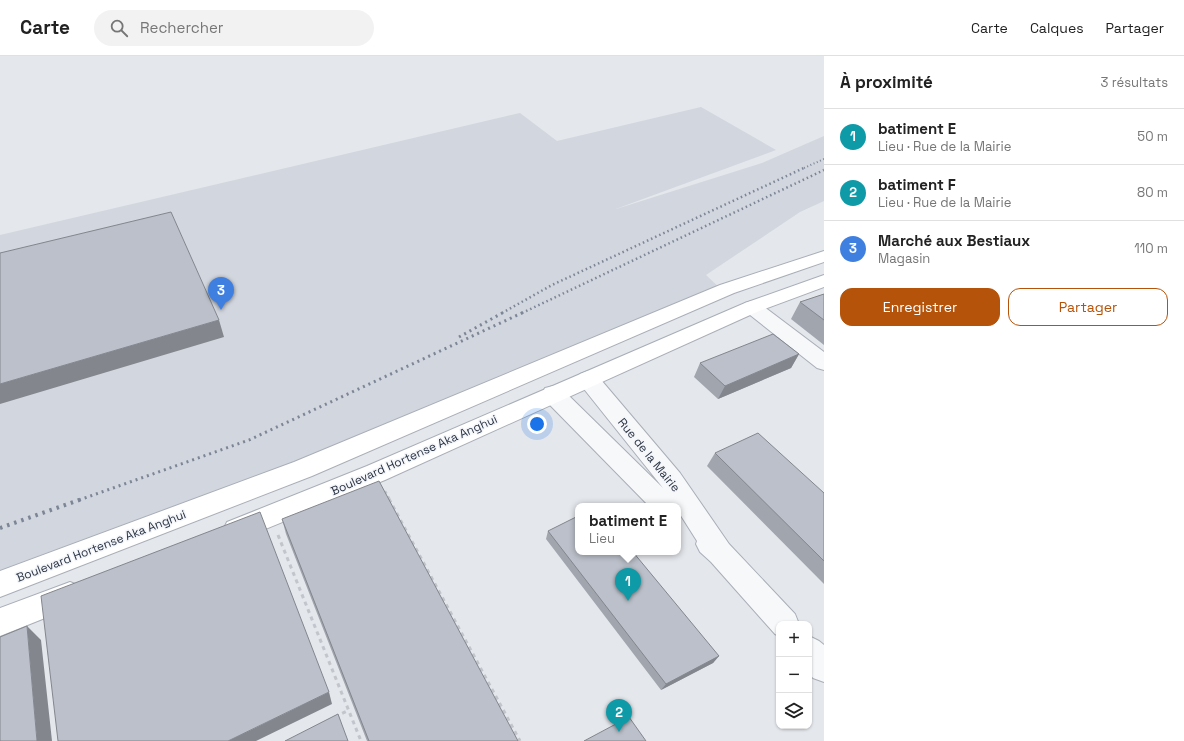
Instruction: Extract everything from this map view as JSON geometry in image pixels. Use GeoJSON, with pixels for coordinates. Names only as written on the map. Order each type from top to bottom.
{"type":"FeatureCollection","features":[{"type":"Feature","properties":{"kind":"main road","name":"Boulevard Hortense Aka Anghui"},"geometry":{"type":"LineString","coordinates":[[0,584],[303,469],[727,290],[824,256]]}},
{"type":"Feature","properties":{"kind":"main road","name":"Boulevard Hortense Aka Anghui"},"geometry":{"type":"LineString","coordinates":[[219,536],[376,473],[752,307],[824,281]]}},
{"type":"Feature","properties":{"kind":"main road"},"geometry":{"type":"LineString","coordinates":[[0,622],[93,586]]}},
{"type":"Feature","properties":{"kind":"street"},"geometry":{"type":"LineString","coordinates":[[752,307],[824,363]]}},
{"type":"Feature","properties":{"kind":"street","name":"Rue de la Mairie"},"geometry":{"type":"LineString","coordinates":[[588,379],[671,480],[720,553]]}},
{"type":"Feature","properties":{"kind":"street","name":"Rue de la Mairie"},"geometry":{"type":"LineString","coordinates":[[553,394],[663,503]]}},
{"type":"Feature","properties":{"kind":"street","name":"Rue de la Mairie"},"geometry":{"type":"LineString","coordinates":[[681,519],[720,553],[781,621]]}},
{"type":"Feature","properties":{"kind":"street"},"geometry":{"type":"LineString","coordinates":[[812,654],[824,667]]}},
{"type":"Feature","properties":{"kind":"path"},"geometry":{"type":"LineString","coordinates":[[376,473],[520,741]]}},
{"type":"Feature","properties":{"kind":"path"},"geometry":{"type":"LineString","coordinates":[[271,516],[361,741]]}},
{"type":"Feature","properties":{"kind":"path"},"geometry":{"type":"LineString","coordinates":[[328,721],[349,710]]}},
{"type":"Feature","properties":{"kind":"shaded area"},"geometry":{"type":"Polygon","coordinates":[[[701,107],[776,150],[613,210],[762,163],[824,136],[824,201],[800,212],[706,275],[726,294],[0,590],[0,235],[520,113],[557,141],[701,107]]]}},
{"type":"Feature","properties":{"kind":"building"},"geometry":{"type":"Polygon","coordinates":[[[171,212],[219,320],[0,384],[0,253],[171,212]]]}},
{"type":"Feature","properties":{"kind":"building"},"geometry":{"type":"Polygon","coordinates":[[[824,294],[824,320],[800,302],[824,294]]]}},
{"type":"Feature","properties":{"kind":"building"},"geometry":{"type":"Polygon","coordinates":[[[773,334],[799,354],[725,386],[700,363],[773,334]]]}},
{"type":"Feature","properties":{"kind":"building"},"geometry":{"type":"Polygon","coordinates":[[[758,433],[824,493],[824,561],[715,453],[758,433]]]}},
{"type":"Feature","properties":{"kind":"building"},"geometry":{"type":"Polygon","coordinates":[[[379,481],[518,741],[369,741],[282,519],[379,481]]]}},
{"type":"Feature","properties":{"kind":"building"},"geometry":{"type":"Polygon","coordinates":[[[260,512],[329,692],[228,741],[58,741],[41,596],[260,512]]]}},
{"type":"Feature","properties":{"kind":"building"},"geometry":{"type":"Polygon","coordinates":[[[575,518],[575,555],[635,555],[719,656],[666,684],[548,531],[575,518]]]}},
{"type":"Feature","properties":{"kind":"building"},"geometry":{"type":"Polygon","coordinates":[[[27,626],[37,741],[0,741],[0,637],[27,626]]]}},
{"type":"Feature","properties":{"kind":"building"},"geometry":{"type":"Polygon","coordinates":[[[338,714],[348,741],[285,741],[338,714]]]}},
{"type":"Feature","properties":{"kind":"building"},"geometry":{"type":"Polygon","coordinates":[[[629,717],[646,741],[584,741],[629,717]]]}},
{"type":"Feature","properties":{"kind":"railway"},"geometry":{"type":"LineString","coordinates":[[804,168],[824,159]]}},
{"type":"Feature","properties":{"kind":"railway"},"geometry":{"type":"LineString","coordinates":[[502,313],[552,285],[806,167]]}},
{"type":"Feature","properties":{"kind":"railway"},"geometry":{"type":"LineString","coordinates":[[522,313],[824,170]]}},
{"type":"Feature","properties":{"kind":"railway"},"geometry":{"type":"LineString","coordinates":[[459,337],[504,312]]}},
{"type":"Feature","properties":{"kind":"railway"},"geometry":{"type":"LineString","coordinates":[[79,500],[249,440],[524,312]]}},
{"type":"Feature","properties":{"kind":"railway"},"geometry":{"type":"LineString","coordinates":[[0,528],[82,499]]}},
{"type":"Feature","properties":{"kind":"place","name":"Marché aux Bestiaux"},"geometry":{"type":"Point","coordinates":[221,310]}},
{"type":"Feature","properties":{"kind":"place","name":"batiment E"},"geometry":{"type":"Point","coordinates":[628,601]}},
{"type":"Feature","properties":{"kind":"place","name":"batiment F"},"geometry":{"type":"Point","coordinates":[619,732]}}]}
